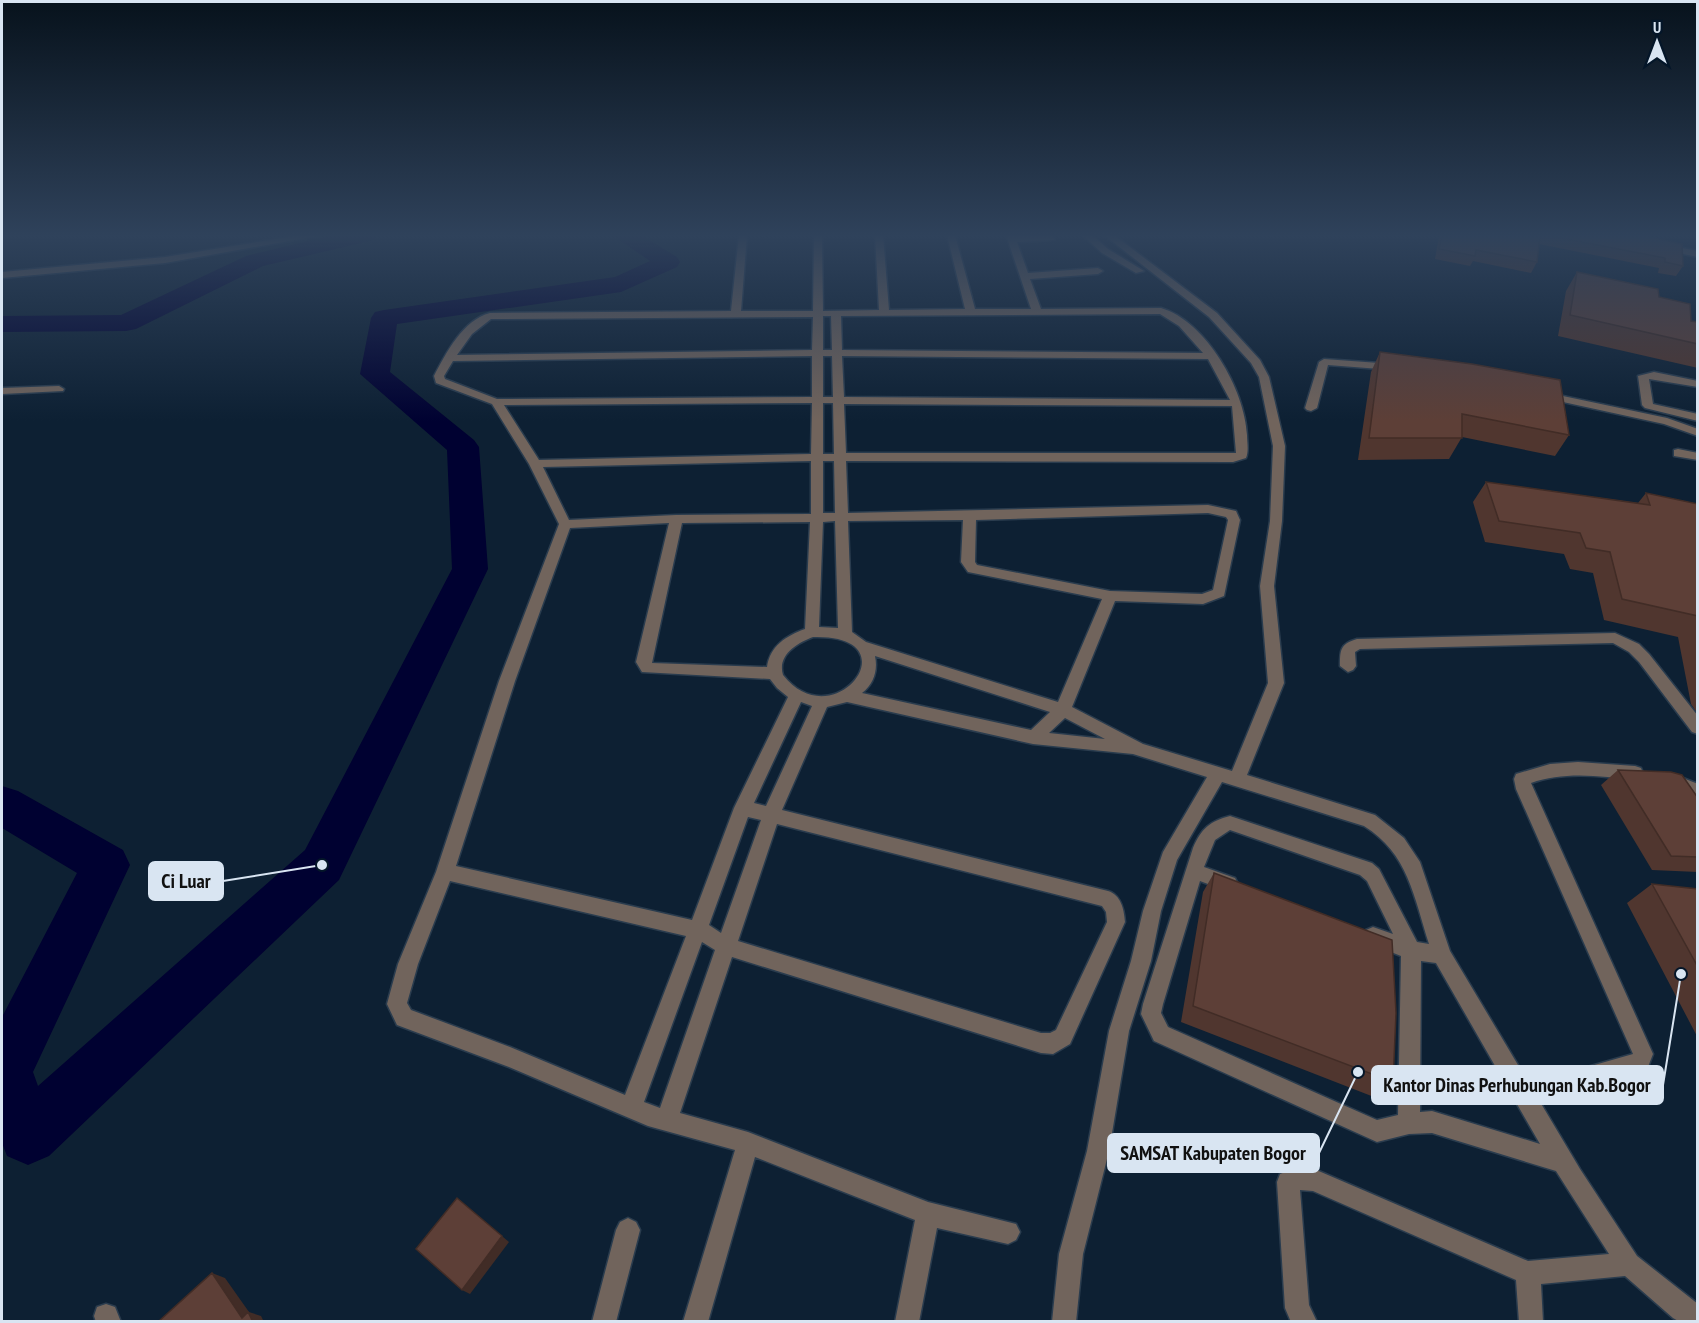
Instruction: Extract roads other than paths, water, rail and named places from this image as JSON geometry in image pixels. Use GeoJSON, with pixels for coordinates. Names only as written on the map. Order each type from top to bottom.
{"type":"FeatureCollection","features":[{"type":"Feature","properties":{"kind":"street"},"geometry":{"type":"LineString","coordinates":[[736,314],[738,297]]}},
{"type":"Feature","properties":{"kind":"street"},"geometry":{"type":"LineString","coordinates":[[812,631],[817,517],[818,297]]}},
{"type":"Feature","properties":{"kind":"street"},"geometry":{"type":"LineString","coordinates":[[883,297],[884,314]]}},
{"type":"Feature","properties":{"kind":"street"},"geometry":{"type":"LineString","coordinates":[[967,297],[971,313]]}},
{"type":"Feature","properties":{"kind":"street"},"geometry":{"type":"LineString","coordinates":[[1032,297],[1036,312]]}},
{"type":"Feature","properties":{"kind":"street"},"geometry":{"type":"LineString","coordinates":[[1064,1322],[1068,1301],[1068,1270],[1098,1151],[1119,1031],[1169,858],[1228,776],[1276,683],[1267,586],[1276,521],[1279,446],[1264,376],[1256,362],[1221,321],[1190,297]]}},
{"type":"Feature","properties":{"kind":"street"},"geometry":{"type":"LineString","coordinates":[[536,464],[841,456],[1233,458],[1242,455],[1238,404],[1213,356],[1173,315],[1165,312],[485,316],[478,319],[439,376],[440,381],[496,402],[818,400],[1238,404]]}},
{"type":"Feature","properties":{"kind":"street"},"geometry":{"type":"LineString","coordinates":[[836,315],[839,353],[840,516],[845,634]]}},
{"type":"Feature","properties":{"kind":"street"},"geometry":{"type":"LineString","coordinates":[[450,358],[818,353],[1213,356]]}},
{"type":"Feature","properties":{"kind":"street"},"geometry":{"type":"LineString","coordinates":[[1311,408],[1324,362],[1408,369]]}},
{"type":"Feature","properties":{"kind":"street"},"geometry":{"type":"LineString","coordinates":[[1698,384],[1654,375],[1643,376],[1646,404],[1698,418]]}},
{"type":"Feature","properties":{"kind":"street"},"geometry":{"type":"LineString","coordinates":[[2,391],[59,389]]}},
{"type":"Feature","properties":{"kind":"street"},"geometry":{"type":"LineString","coordinates":[[1532,393],[1667,421],[1698,433]]}},
{"type":"Feature","properties":{"kind":"street"},"geometry":{"type":"LineString","coordinates":[[496,402],[536,464],[565,524],[507,681],[445,872],[419,933],[397,1004],[404,1018],[510,1057],[631,1108],[748,1143],[928,1214],[1008,1232]]}},
{"type":"Feature","properties":{"kind":"street"},"geometry":{"type":"LineString","coordinates":[[1678,453],[1698,457]]}},
{"type":"Feature","properties":{"kind":"street"},"geometry":{"type":"LineString","coordinates":[[565,524],[676,519],[970,516],[1208,509],[1231,514],[1234,520],[1219,594],[1203,599],[1110,596],[973,569],[968,562],[970,516]]}},
{"type":"Feature","properties":{"kind":"street"},"geometry":{"type":"LineString","coordinates":[[676,519],[645,665],[656,670],[774,674]]}},
{"type":"Feature","properties":{"kind":"street"},"geometry":{"type":"LineString","coordinates":[[1033,738],[1063,710],[1110,596]]}},
{"type":"Feature","properties":{"kind":"street"},"geometry":{"type":"LineString","coordinates":[[863,646],[870,663],[864,682],[847,696],[822,702],[796,696],[782,687],[774,674],[776,655],[790,639],[812,631],[828,630],[845,634],[863,646],[1063,710],[1138,749],[1369,820],[1384,828],[1411,862],[1442,955],[1563,1162],[1629,1264],[1682,1309],[1698,1318]]}},
{"type":"Feature","properties":{"kind":"street"},"geometry":{"type":"LineString","coordinates":[[1348,666],[1347,650],[1357,644],[1615,638],[1635,648],[1698,728]]}},
{"type":"Feature","properties":{"kind":"street"},"geometry":{"type":"LineString","coordinates":[[631,1108],[743,808],[796,696]]}},
{"type":"Feature","properties":{"kind":"street"},"geometry":{"type":"LineString","coordinates":[[847,696],[1033,738],[1077,745],[1138,749]]}},
{"type":"Feature","properties":{"kind":"street"},"geometry":{"type":"LineString","coordinates":[[667,1119],[728,947],[771,815],[822,702]]}},
{"type":"Feature","properties":{"kind":"street"},"geometry":{"type":"LineString","coordinates":[[1591,1075],[1639,1065],[1643,1054],[1524,789],[1522,779],[1545,770],[1576,768],[1654,776],[1675,781],[1698,792]]}},
{"type":"Feature","properties":{"kind":"street"},"geometry":{"type":"LineString","coordinates":[[445,872],[699,930],[728,947],[1030,1039],[1053,1044],[1063,1037],[1116,922],[1115,910],[1108,899],[743,808]]}},
{"type":"Feature","properties":{"kind":"street"},"geometry":{"type":"LineString","coordinates":[[1409,1123],[1411,950],[1372,875],[1365,869],[1230,823],[1220,824],[1203,841],[1153,1004],[1151,1014],[1161,1034],[1377,1131],[1409,1123],[1432,1122],[1563,1162]]}},
{"type":"Feature","properties":{"kind":"street"},"geometry":{"type":"LineString","coordinates":[[1194,871],[1248,891]]}},
{"type":"Feature","properties":{"kind":"street"},"geometry":{"type":"LineString","coordinates":[[1356,930],[1411,950],[1442,955]]}},
{"type":"Feature","properties":{"kind":"street"},"geometry":{"type":"LineString","coordinates":[[695,1322],[748,1143]]}},
{"type":"Feature","properties":{"kind":"street"},"geometry":{"type":"LineString","coordinates":[[1305,1322],[1296,1308],[1288,1182],[1298,1178],[1314,1180],[1528,1273],[1629,1264]]}},
{"type":"Feature","properties":{"kind":"street"},"geometry":{"type":"LineString","coordinates":[[907,1322],[928,1214]]}},
{"type":"Feature","properties":{"kind":"street"},"geometry":{"type":"LineString","coordinates":[[604,1322],[628,1230]]}},
{"type":"Feature","properties":{"kind":"street"},"geometry":{"type":"LineString","coordinates":[[1528,1273],[1531,1322]]}},
{"type":"Feature","properties":{"kind":"waterway"},"geometry":{"type":"LineString","coordinates":[[2,324],[126,323],[181,297]]}},
{"type":"Feature","properties":{"kind":"waterway"},"geometry":{"type":"LineString","coordinates":[[2,805],[106,865],[4,1071],[28,1135],[322,865],[470,569],[463,447],[375,374],[384,318],[532,297]]}},
{"type":"Feature","properties":{"kind":"place","name":"Ci Luar"},"geometry":{"type":"Point","coordinates":[322,865]}},
{"type":"Feature","properties":{"kind":"place","name":"Kantor Dinas Perhubungan Kab.Bogor"},"geometry":{"type":"Point","coordinates":[1681,974]}},
{"type":"Feature","properties":{"kind":"place","name":"SAMSAT Kabupaten Bogor"},"geometry":{"type":"Point","coordinates":[1358,1072]}}]}
